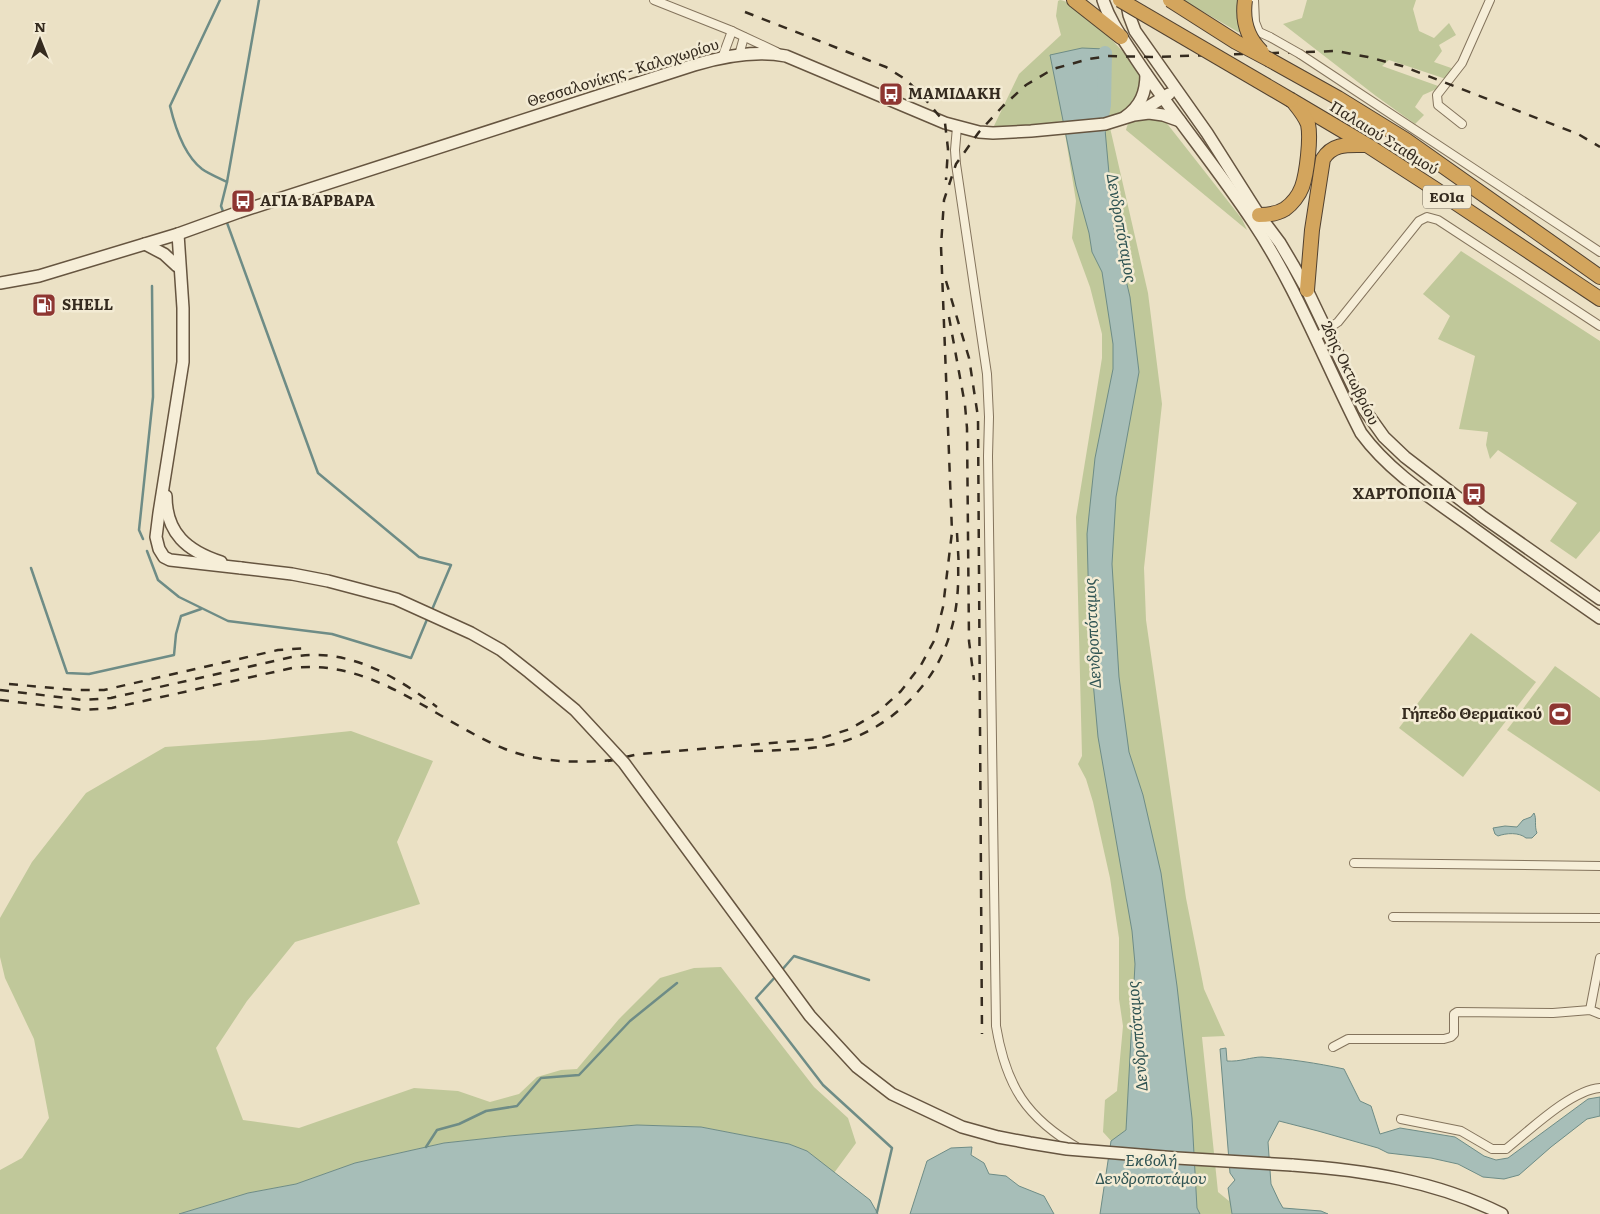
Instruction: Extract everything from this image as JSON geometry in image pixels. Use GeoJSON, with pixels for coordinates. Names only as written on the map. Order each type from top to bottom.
{"type":"FeatureCollection","features":[{"type":"Feature","properties":{"kind":"highway"},"geometry":{"type":"LineString","coordinates":[[1074,0],[1121,38]]}},
{"type":"Feature","properties":{"kind":"highway","name":"Παλαιού Σταθμού"},"geometry":{"type":"LineString","coordinates":[[1120,0],[1367,145],[1600,299]]}},
{"type":"Feature","properties":{"kind":"highway","name":"ΕΟ1α"},"geometry":{"type":"LineString","coordinates":[[1170,0],[1236,42],[1270,60]]}},
{"type":"Feature","properties":{"kind":"highway"},"geometry":{"type":"LineString","coordinates":[[1245,0],[1244,18],[1248,34],[1255,46],[1270,60]]}},
{"type":"Feature","properties":{"kind":"highway","name":"Παλαιού Σταθμού"},"geometry":{"type":"LineString","coordinates":[[1270,60],[1406,140],[1600,277]]}},
{"type":"Feature","properties":{"kind":"highway"},"geometry":{"type":"LineString","coordinates":[[1259,215],[1272,214],[1286,208],[1302,185],[1308,150],[1308,125],[1301,112],[1291,100]]}},
{"type":"Feature","properties":{"kind":"highway"},"geometry":{"type":"LineString","coordinates":[[1308,290],[1312,230],[1324,159],[1330,150],[1340,145],[1367,145]]}},
{"type":"Feature","properties":{"kind":"main road","name":"26ης Οκτωβρίου"},"geometry":{"type":"LineString","coordinates":[[1102,0],[1121,38],[1216,169],[1282,269],[1361,433],[1381,457],[1417,487],[1600,618]]}},
{"type":"Feature","properties":{"kind":"main road","name":"26ης Οκτωβρίου"},"geometry":{"type":"LineString","coordinates":[[1126,0],[1128,16],[1135,31],[1207,133],[1259,215],[1280,243],[1308,290],[1364,409],[1374,424],[1392,446],[1405,457],[1483,517],[1600,599]]}},
{"type":"Feature","properties":{"kind":"main road","name":"Θεσσαλονίκης - Καλοχωρίου"},"geometry":{"type":"LineString","coordinates":[[178,234],[239,212],[694,65],[739,55],[786,56],[957,127],[979,132],[993,133],[1105,124],[1134,115]]}},
{"type":"Feature","properties":{"kind":"main road"},"geometry":{"type":"LineString","coordinates":[[1121,120],[1131,112],[1145,93],[1146,74]]}},
{"type":"Feature","properties":{"kind":"main road"},"geometry":{"type":"LineString","coordinates":[[1134,115],[1176,89]]}},
{"type":"Feature","properties":{"kind":"main road"},"geometry":{"type":"LineString","coordinates":[[1134,115],[1156,113],[1180,121]]}},
{"type":"Feature","properties":{"kind":"main road"},"geometry":{"type":"LineString","coordinates":[[0,283],[39,276],[178,234],[178,270],[183,308],[184,344],[183,362],[156,537],[161,554],[176,562],[292,574],[328,581],[396,599],[470,633],[501,650],[575,710],[624,763],[810,1016],[857,1067],[892,1094],[962,1127],[998,1137],[1082,1150],[1354,1171],[1403,1179],[1459,1195],[1502,1214]]}},
{"type":"Feature","properties":{"kind":"main road"},"geometry":{"type":"LineString","coordinates":[[164,238],[178,270]]}},
{"type":"Feature","properties":{"kind":"main road"},"geometry":{"type":"LineString","coordinates":[[145,244],[164,254],[178,270]]}},
{"type":"Feature","properties":{"kind":"main road"},"geometry":{"type":"LineString","coordinates":[[165,476],[168,516],[175,532],[182,541],[197,553],[241,568]]}},
{"type":"Feature","properties":{"kind":"street"},"geometry":{"type":"LineString","coordinates":[[654,0],[732,31],[786,56]]}},
{"type":"Feature","properties":{"kind":"street"},"geometry":{"type":"LineString","coordinates":[[1254,0],[1255,22],[1259,32],[1270,36],[1300,54],[1600,252]]}},
{"type":"Feature","properties":{"kind":"street"},"geometry":{"type":"LineString","coordinates":[[1462,124],[1438,104],[1437,94],[1462,63],[1490,0]]}},
{"type":"Feature","properties":{"kind":"street"},"geometry":{"type":"LineString","coordinates":[[722,58],[732,31]]}},
{"type":"Feature","properties":{"kind":"street"},"geometry":{"type":"LineString","coordinates":[[739,55],[744,37]]}},
{"type":"Feature","properties":{"kind":"street"},"geometry":{"type":"LineString","coordinates":[[957,127],[956,164],[988,391],[995,935],[994,998],[996,1026],[1002,1059],[1022,1101],[1049,1129],[1082,1150]]}},
{"type":"Feature","properties":{"kind":"street"},"geometry":{"type":"LineString","coordinates":[[1315,338],[1338,322],[1420,221],[1427,217],[1438,220],[1600,326]]}},
{"type":"Feature","properties":{"kind":"street"},"geometry":{"type":"LineString","coordinates":[[1354,863],[1600,866]]}},
{"type":"Feature","properties":{"kind":"street"},"geometry":{"type":"LineString","coordinates":[[1393,917],[1600,918]]}},
{"type":"Feature","properties":{"kind":"street"},"geometry":{"type":"LineString","coordinates":[[1590,1010],[1600,958]]}},
{"type":"Feature","properties":{"kind":"street"},"geometry":{"type":"LineString","coordinates":[[1332,1047],[1348,1038],[1436,1039],[1451,1037],[1454,1034],[1454,1014],[1457,1012],[1554,1013],[1590,1010],[1600,1014]]}},
{"type":"Feature","properties":{"kind":"street"},"geometry":{"type":"LineString","coordinates":[[1401,1119],[1461,1131],[1492,1149],[1506,1150],[1566,1102],[1580,1093],[1593,1088],[1600,1088]]}},
{"type":"Feature","properties":{"kind":"green space"},"geometry":{"type":"Polygon","coordinates":[[[1060,0],[1078,10],[1104,32],[1128,57],[1136,68],[1141,80],[1140,95],[1121,114],[1108,119],[1148,293],[1162,404],[1144,568],[1146,620],[1186,898],[1204,989],[1225,1036],[1202,1037],[1218,1192],[1229,1201],[1228,1188],[1271,1184],[1283,1208],[1321,1211],[1328,1214],[1103,1214],[1113,1143],[1103,1132],[1105,1100],[1117,1091],[1123,1026],[1119,999],[1119,938],[1110,878],[1093,802],[1086,779],[1078,764],[1082,756],[1076,517],[1102,358],[1102,334],[1090,287],[1072,238],[1076,201],[1063,121],[993,128],[1019,74],[1061,35],[1056,16],[1058,1],[1060,0]]]}},
{"type":"Feature","properties":{"kind":"green space"},"geometry":{"type":"Polygon","coordinates":[[[1183,0],[1238,0],[1239,32],[1238,32],[1183,0]]]}},
{"type":"Feature","properties":{"kind":"green space"},"geometry":{"type":"Polygon","coordinates":[[[1307,0],[1416,0],[1413,9],[1419,31],[1434,38],[1449,23],[1456,35],[1439,45],[1442,51],[1434,62],[1454,69],[1446,79],[1389,60],[1382,66],[1441,87],[1423,95],[1415,107],[1424,115],[1415,124],[1283,24],[1302,18],[1307,0]]]}},
{"type":"Feature","properties":{"kind":"green space"},"geometry":{"type":"Polygon","coordinates":[[[1140,117],[1165,121],[1242,219],[1247,230],[1126,130],[1131,121],[1140,117]]]}},
{"type":"Feature","properties":{"kind":"green space"},"geometry":{"type":"Polygon","coordinates":[[[1461,251],[1600,341],[1600,531],[1576,559],[1550,541],[1577,503],[1498,450],[1490,459],[1486,445],[1488,432],[1459,429],[1475,356],[1438,339],[1450,316],[1423,294],[1461,251]]]}},
{"type":"Feature","properties":{"kind":"green space"},"geometry":{"type":"Polygon","coordinates":[[[1471,633],[1536,682],[1463,777],[1399,728],[1471,633]]]}},
{"type":"Feature","properties":{"kind":"green space","name":"Γήπεδο Θερμαϊκού"},"geometry":{"type":"Polygon","coordinates":[[[1555,666],[1600,698],[1600,792],[1507,730],[1555,666]]]}},
{"type":"Feature","properties":{"kind":"green space"},"geometry":{"type":"Polygon","coordinates":[[[351,731],[433,761],[397,842],[420,904],[295,942],[247,1001],[216,1048],[243,1120],[299,1128],[414,1088],[458,1091],[490,1102],[519,1094],[537,1077],[561,1070],[577,1069],[619,1019],[660,978],[694,968],[721,967],[814,1087],[848,1118],[856,1143],[834,1173],[807,1151],[789,1144],[701,1127],[637,1125],[444,1143],[355,1163],[296,1184],[248,1193],[179,1214],[0,1214],[0,1170],[22,1158],[49,1118],[34,1039],[5,978],[0,957],[0,918],[32,862],[86,793],[165,747],[264,740],[351,731]]]}},
{"type":"Feature","properties":{"kind":"water","name":"Εκβολή Δενδροποτάμου"},"geometry":{"type":"Polygon","coordinates":[[[1082,48],[1105,49],[1102,96],[1114,229],[1130,297],[1139,372],[1116,497],[1112,564],[1119,677],[1129,752],[1143,795],[1161,873],[1177,986],[1192,1118],[1197,1208],[1200,1214],[1100,1214],[1111,1141],[1126,1130],[1135,964],[1132,931],[1098,737],[1090,648],[1087,534],[1095,458],[1113,369],[1113,344],[1102,272],[1092,252],[1089,233],[1076,186],[1050,55],[1082,48]]]}},
{"type":"Feature","properties":{"kind":"water"},"geometry":{"type":"Polygon","coordinates":[[[1534,813],[1537,833],[1532,838],[1516,834],[1498,836],[1495,834],[1493,828],[1517,827],[1523,820],[1531,817],[1534,813]]]}},
{"type":"Feature","properties":{"kind":"water"},"geometry":{"type":"Polygon","coordinates":[[[1226,1048],[1227,1061],[1262,1057],[1344,1069],[1360,1101],[1371,1106],[1380,1134],[1400,1128],[1455,1137],[1484,1156],[1496,1160],[1508,1158],[1588,1099],[1600,1097],[1600,1116],[1587,1119],[1519,1175],[1504,1179],[1483,1177],[1458,1164],[1431,1158],[1388,1153],[1378,1148],[1279,1121],[1268,1142],[1271,1184],[1279,1201],[1283,1208],[1321,1211],[1328,1214],[1232,1214],[1228,1188],[1235,1180],[1230,1173],[1220,1049],[1226,1048]]]}},
{"type":"Feature","properties":{"kind":"water"},"geometry":{"type":"Polygon","coordinates":[[[637,1125],[701,1127],[789,1144],[807,1151],[870,1200],[878,1214],[179,1214],[248,1193],[296,1184],[355,1163],[444,1143],[637,1125]]]}},
{"type":"Feature","properties":{"kind":"water"},"geometry":{"type":"Polygon","coordinates":[[[972,1147],[971,1155],[984,1163],[989,1174],[1006,1176],[1019,1186],[1044,1196],[1054,1214],[910,1214],[927,1161],[951,1148],[972,1147]]]}},
{"type":"Feature","properties":{"kind":"waterway"},"geometry":{"type":"LineString","coordinates":[[220,0],[170,106],[178,131],[190,156],[202,169],[227,182],[221,206],[224,214]]}},
{"type":"Feature","properties":{"kind":"waterway"},"geometry":{"type":"LineString","coordinates":[[227,182],[259,0]]}},
{"type":"Feature","properties":{"kind":"waterway","name":"Δενδροπόταμος"},"geometry":{"type":"LineString","coordinates":[[1100,127],[1104,105],[1105,53]]}},
{"type":"Feature","properties":{"kind":"waterway"},"geometry":{"type":"LineString","coordinates":[[226,220],[318,473],[419,557],[451,565],[431,612]]}},
{"type":"Feature","properties":{"kind":"waterway"},"geometry":{"type":"LineString","coordinates":[[143,539],[139,530],[153,397],[152,286]]}},
{"type":"Feature","properties":{"kind":"waterway"},"geometry":{"type":"LineString","coordinates":[[147,551],[158,580],[179,597],[228,621],[332,634],[411,658],[428,617]]}},
{"type":"Feature","properties":{"kind":"waterway"},"geometry":{"type":"LineString","coordinates":[[31,568],[67,673],[89,674],[174,655],[176,634],[181,616],[201,609]]}},
{"type":"Feature","properties":{"kind":"waterway"},"geometry":{"type":"LineString","coordinates":[[781,971],[794,956],[869,980]]}},
{"type":"Feature","properties":{"kind":"waterway"},"geometry":{"type":"LineString","coordinates":[[777,975],[756,998],[823,1085],[892,1148],[877,1212]]}},
{"type":"Feature","properties":{"kind":"waterway"},"geometry":{"type":"LineString","coordinates":[[426,1147],[437,1130],[459,1124],[486,1111],[517,1106],[541,1078],[579,1075],[630,1021],[677,983]]}},
{"type":"Feature","properties":{"kind":"railway"},"geometry":{"type":"LineString","coordinates":[[745,12],[886,67],[905,79],[920,93],[945,123],[948,149],[946,180]]}},
{"type":"Feature","properties":{"kind":"railway"},"geometry":{"type":"LineString","coordinates":[[608,761],[639,754],[819,739],[850,729],[877,713],[901,691],[921,665],[935,639],[943,607],[952,532],[941,246],[944,200],[956,164],[979,132],[1026,85],[1053,69],[1108,56],[1152,57],[1336,51],[1402,66],[1578,134],[1600,147]]}},
{"type":"Feature","properties":{"kind":"railway"},"geometry":{"type":"LineString","coordinates":[[946,281],[969,358],[978,417],[982,1034]]}},
{"type":"Feature","properties":{"kind":"railway"},"geometry":{"type":"LineString","coordinates":[[949,317],[965,405],[967,428],[969,641],[974,680]]}},
{"type":"Feature","properties":{"kind":"railway"},"geometry":{"type":"LineString","coordinates":[[957,533],[959,568]]}},
{"type":"Feature","properties":{"kind":"railway"},"geometry":{"type":"LineString","coordinates":[[754,751],[811,748],[850,739],[869,731],[887,720],[903,706],[931,674],[949,637],[957,600],[958,562]]}},
{"type":"Feature","properties":{"kind":"railway"},"geometry":{"type":"LineString","coordinates":[[9,684],[75,690],[104,690],[278,650],[310,648]]}},
{"type":"Feature","properties":{"kind":"railway"},"geometry":{"type":"LineString","coordinates":[[0,690],[83,700],[111,698],[292,657],[312,655],[332,656],[369,666],[404,684],[437,707]]}},
{"type":"Feature","properties":{"kind":"railway"},"geometry":{"type":"LineString","coordinates":[[0,700],[83,710],[112,708],[292,668],[322,667],[350,672],[377,682],[403,694],[479,737],[518,754],[559,761],[587,762],[614,760]]}},
{"type":"Feature","properties":{"kind":"place","name":"ΜΑΜΙΔΑΚΗ"},"geometry":{"type":"Point","coordinates":[891,94]}},
{"type":"Feature","properties":{"kind":"place","name":"ΑΓΙΑ ΒΑΡΒΑΡΑ"},"geometry":{"type":"Point","coordinates":[243,201]}},
{"type":"Feature","properties":{"kind":"place","name":"SHELL"},"geometry":{"type":"Point","coordinates":[44,305]}},
{"type":"Feature","properties":{"kind":"place","name":"ΧΑΡΤΟΠΟΙΙΑ"},"geometry":{"type":"Point","coordinates":[1474,494]}},
{"type":"Feature","properties":{"kind":"place","name":"Γήπεδο Θερμαϊκού"},"geometry":{"type":"Point","coordinates":[1560,714]}}]}
